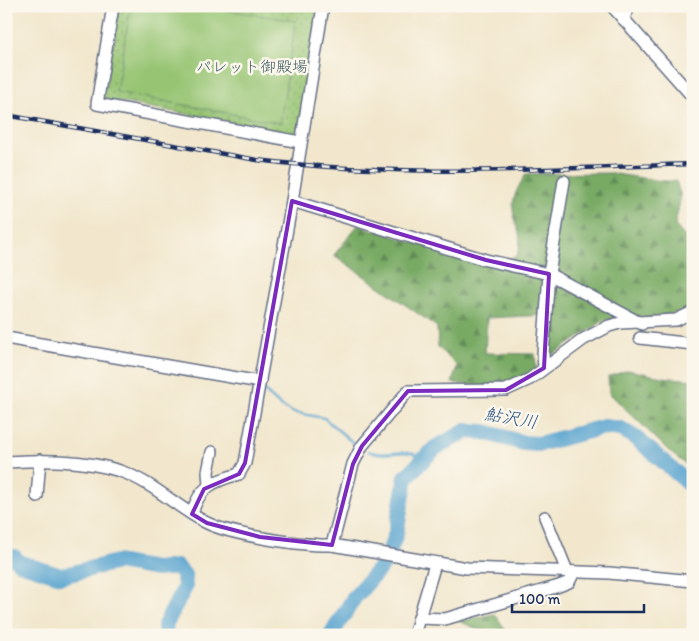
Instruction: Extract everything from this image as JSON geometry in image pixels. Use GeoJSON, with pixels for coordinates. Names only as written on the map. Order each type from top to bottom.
{"type":"FeatureCollection","features":[{"type":"Feature","properties":{"kind":"street"},"geometry":{"type":"LineString","coordinates":[[113,6],[97,104],[300,142]]}},
{"type":"Feature","properties":{"kind":"street"},"geometry":{"type":"LineString","coordinates":[[192,514],[204,489],[218,479],[238,474],[245,463],[292,201],[323,6]]}},
{"type":"Feature","properties":{"kind":"street"},"geometry":{"type":"LineString","coordinates":[[612,6],[693,97]]}},
{"type":"Feature","properties":{"kind":"street"},"geometry":{"type":"LineString","coordinates":[[623,19],[630,6]]}},
{"type":"Feature","properties":{"kind":"street"},"geometry":{"type":"LineString","coordinates":[[544,368],[542,354],[549,274],[564,181]]}},
{"type":"Feature","properties":{"kind":"street"},"geometry":{"type":"LineString","coordinates":[[292,201],[486,260],[549,274],[642,324]]}},
{"type":"Feature","properties":{"kind":"street"},"geometry":{"type":"LineString","coordinates":[[332,545],[353,464],[362,446],[408,391],[506,390],[530,379],[584,340],[609,326],[676,320],[693,312]]}},
{"type":"Feature","properties":{"kind":"street"},"geometry":{"type":"LineString","coordinates":[[6,338],[260,382]]}},
{"type":"Feature","properties":{"kind":"street"},"geometry":{"type":"LineString","coordinates":[[640,338],[693,344]]}},
{"type":"Feature","properties":{"kind":"street"},"geometry":{"type":"LineString","coordinates":[[209,485],[208,472],[212,452]]}},
{"type":"Feature","properties":{"kind":"street"},"geometry":{"type":"LineString","coordinates":[[6,462],[40,460],[82,462],[121,471],[157,489],[207,523],[243,533],[317,546],[332,545],[467,568],[571,571],[693,581]]}},
{"type":"Feature","properties":{"kind":"street"},"geometry":{"type":"LineString","coordinates":[[37,496],[40,460]]}},
{"type":"Feature","properties":{"kind":"street"},"geometry":{"type":"LineString","coordinates":[[419,618],[445,619],[569,582],[571,571],[544,517]]}},
{"type":"Feature","properties":{"kind":"street"},"geometry":{"type":"LineString","coordinates":[[414,635],[435,564]]}},
{"type":"Feature","properties":{"kind":"highlighted area"},"geometry":{"type":"Polygon","coordinates":[[[292,201],[486,260],[549,274],[544,368],[506,390],[408,391],[362,446],[353,464],[332,545],[260,537],[207,523],[192,514],[204,489],[239,474],[245,463],[292,201]]]}},
{"type":"Feature","properties":{"kind":"green space","name":"パレット御殿場"},"geometry":{"type":"Polygon","coordinates":[[[120,6],[323,6],[304,135],[103,99],[120,6]]]}},
{"type":"Feature","properties":{"kind":"green space","name":"パレット御殿場"},"geometry":{"type":"Polygon","coordinates":[[[131,6],[200,6],[296,21],[280,123],[116,92],[131,6]]]}},
{"type":"Feature","properties":{"kind":"green space"},"geometry":{"type":"Polygon","coordinates":[[[609,173],[662,181],[676,181],[681,196],[675,225],[683,235],[693,242],[693,310],[636,320],[605,320],[549,357],[549,315],[487,318],[485,353],[535,354],[536,370],[499,389],[452,383],[457,366],[438,347],[437,327],[334,255],[358,225],[484,265],[517,256],[520,240],[513,203],[517,190],[526,174],[609,173]]]}},
{"type":"Feature","properties":{"kind":"green space"},"geometry":{"type":"Polygon","coordinates":[[[628,370],[662,377],[693,380],[693,470],[671,453],[609,393],[608,377],[628,370]]]}},
{"type":"Feature","properties":{"kind":"green space"},"geometry":{"type":"Polygon","coordinates":[[[495,614],[509,635],[491,635],[459,621],[495,614]]]}},
{"type":"Feature","properties":{"kind":"waterway"},"geometry":{"type":"LineString","coordinates":[[262,389],[281,406],[292,412],[324,418],[357,446]]}},
{"type":"Feature","properties":{"kind":"waterway","name":"鮎沢川"},"geometry":{"type":"LineString","coordinates":[[331,635],[354,598],[386,561],[396,533],[406,477],[435,448],[466,431],[484,432],[524,443],[539,444],[604,427],[621,429],[637,439],[693,487]]}},
{"type":"Feature","properties":{"kind":"waterway"},"geometry":{"type":"LineString","coordinates":[[368,451],[382,454],[410,453],[423,459]]}},
{"type":"Feature","properties":{"kind":"waterway","name":"鮎沢川"},"geometry":{"type":"LineString","coordinates":[[6,557],[14,557],[20,563],[61,576],[117,562],[156,569],[177,567],[184,575],[185,587],[165,625],[166,635]]}},
{"type":"Feature","properties":{"kind":"railway"},"geometry":{"type":"LineString","coordinates":[[6,115],[257,160],[311,166],[475,171],[693,164]]}}]}
